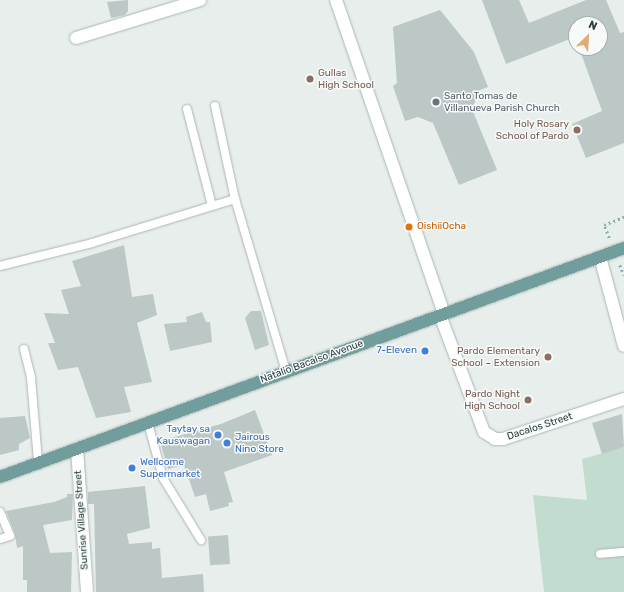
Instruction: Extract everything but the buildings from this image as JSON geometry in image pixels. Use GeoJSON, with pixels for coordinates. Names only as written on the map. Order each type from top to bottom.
{"type":"FeatureCollection","features":[{"type":"Feature","properties":{"kind":"main road","name":"Natalio Bacalso Avenue"},"geometry":{"type":"LineString","coordinates":[[0,477],[624,248]]}},
{"type":"Feature","properties":{"kind":"street"},"geometry":{"type":"LineString","coordinates":[[76,38],[200,0]]}},
{"type":"Feature","properties":{"kind":"street","name":"Dacalos Street"},"geometry":{"type":"LineString","coordinates":[[336,0],[442,315],[484,432],[495,439],[503,439],[624,399]]}},
{"type":"Feature","properties":{"kind":"street"},"geometry":{"type":"LineString","coordinates":[[600,257],[624,346]]}},
{"type":"Feature","properties":{"kind":"street","name":"Sunrise Village Street"},"geometry":{"type":"LineString","coordinates":[[77,449],[87,592]]}},
{"type":"Feature","properties":{"kind":"lane"},"geometry":{"type":"LineString","coordinates":[[215,106],[235,199],[286,371]]}},
{"type":"Feature","properties":{"kind":"lane"},"geometry":{"type":"LineString","coordinates":[[187,109],[212,206]]}},
{"type":"Feature","properties":{"kind":"lane"},"geometry":{"type":"LineString","coordinates":[[0,266],[92,244],[235,199]]}},
{"type":"Feature","properties":{"kind":"lane"},"geometry":{"type":"LineString","coordinates":[[24,349],[31,378],[38,462]]}},
{"type":"Feature","properties":{"kind":"lane"},"geometry":{"type":"LineString","coordinates":[[148,423],[163,478],[201,540]]}},
{"type":"Feature","properties":{"kind":"lane"},"geometry":{"type":"LineString","coordinates":[[0,512],[10,536],[0,540]]}},
{"type":"Feature","properties":{"kind":"lane"},"geometry":{"type":"LineString","coordinates":[[600,554],[624,552]]}},
{"type":"Feature","properties":{"kind":"path"},"geometry":{"type":"LineString","coordinates":[[604,225],[624,217]]}},
{"type":"Feature","properties":{"kind":"green space"},"geometry":{"type":"Polygon","coordinates":[[[624,447],[624,592],[544,592],[533,495],[587,500],[582,459],[624,447]]]}},
{"type":"Feature","properties":{"kind":"place","name":"Gullas High School"},"geometry":{"type":"Point","coordinates":[310,79]}},
{"type":"Feature","properties":{"kind":"place","name":"Santo Tomas de Villanueva Parish Church"},"geometry":{"type":"Point","coordinates":[436,102]}},
{"type":"Feature","properties":{"kind":"place","name":"Holy Rosary School of Pardo"},"geometry":{"type":"Point","coordinates":[577,130]}},
{"type":"Feature","properties":{"kind":"place","name":"OishiiOcha"},"geometry":{"type":"Point","coordinates":[409,227]}},
{"type":"Feature","properties":{"kind":"place","name":"7-Eleven"},"geometry":{"type":"Point","coordinates":[425,351]}},
{"type":"Feature","properties":{"kind":"place","name":"Pardo Elementary School – Extension"},"geometry":{"type":"Point","coordinates":[548,357]}},
{"type":"Feature","properties":{"kind":"place","name":"Pardo Night High School"},"geometry":{"type":"Point","coordinates":[528,400]}},
{"type":"Feature","properties":{"kind":"place","name":"Taytay sa Kauswagan"},"geometry":{"type":"Point","coordinates":[218,435]}},
{"type":"Feature","properties":{"kind":"place","name":"Jairous Nino Store"},"geometry":{"type":"Point","coordinates":[227,443]}},
{"type":"Feature","properties":{"kind":"place","name":"Wellcome Supermarket"},"geometry":{"type":"Point","coordinates":[132,468]}}]}
